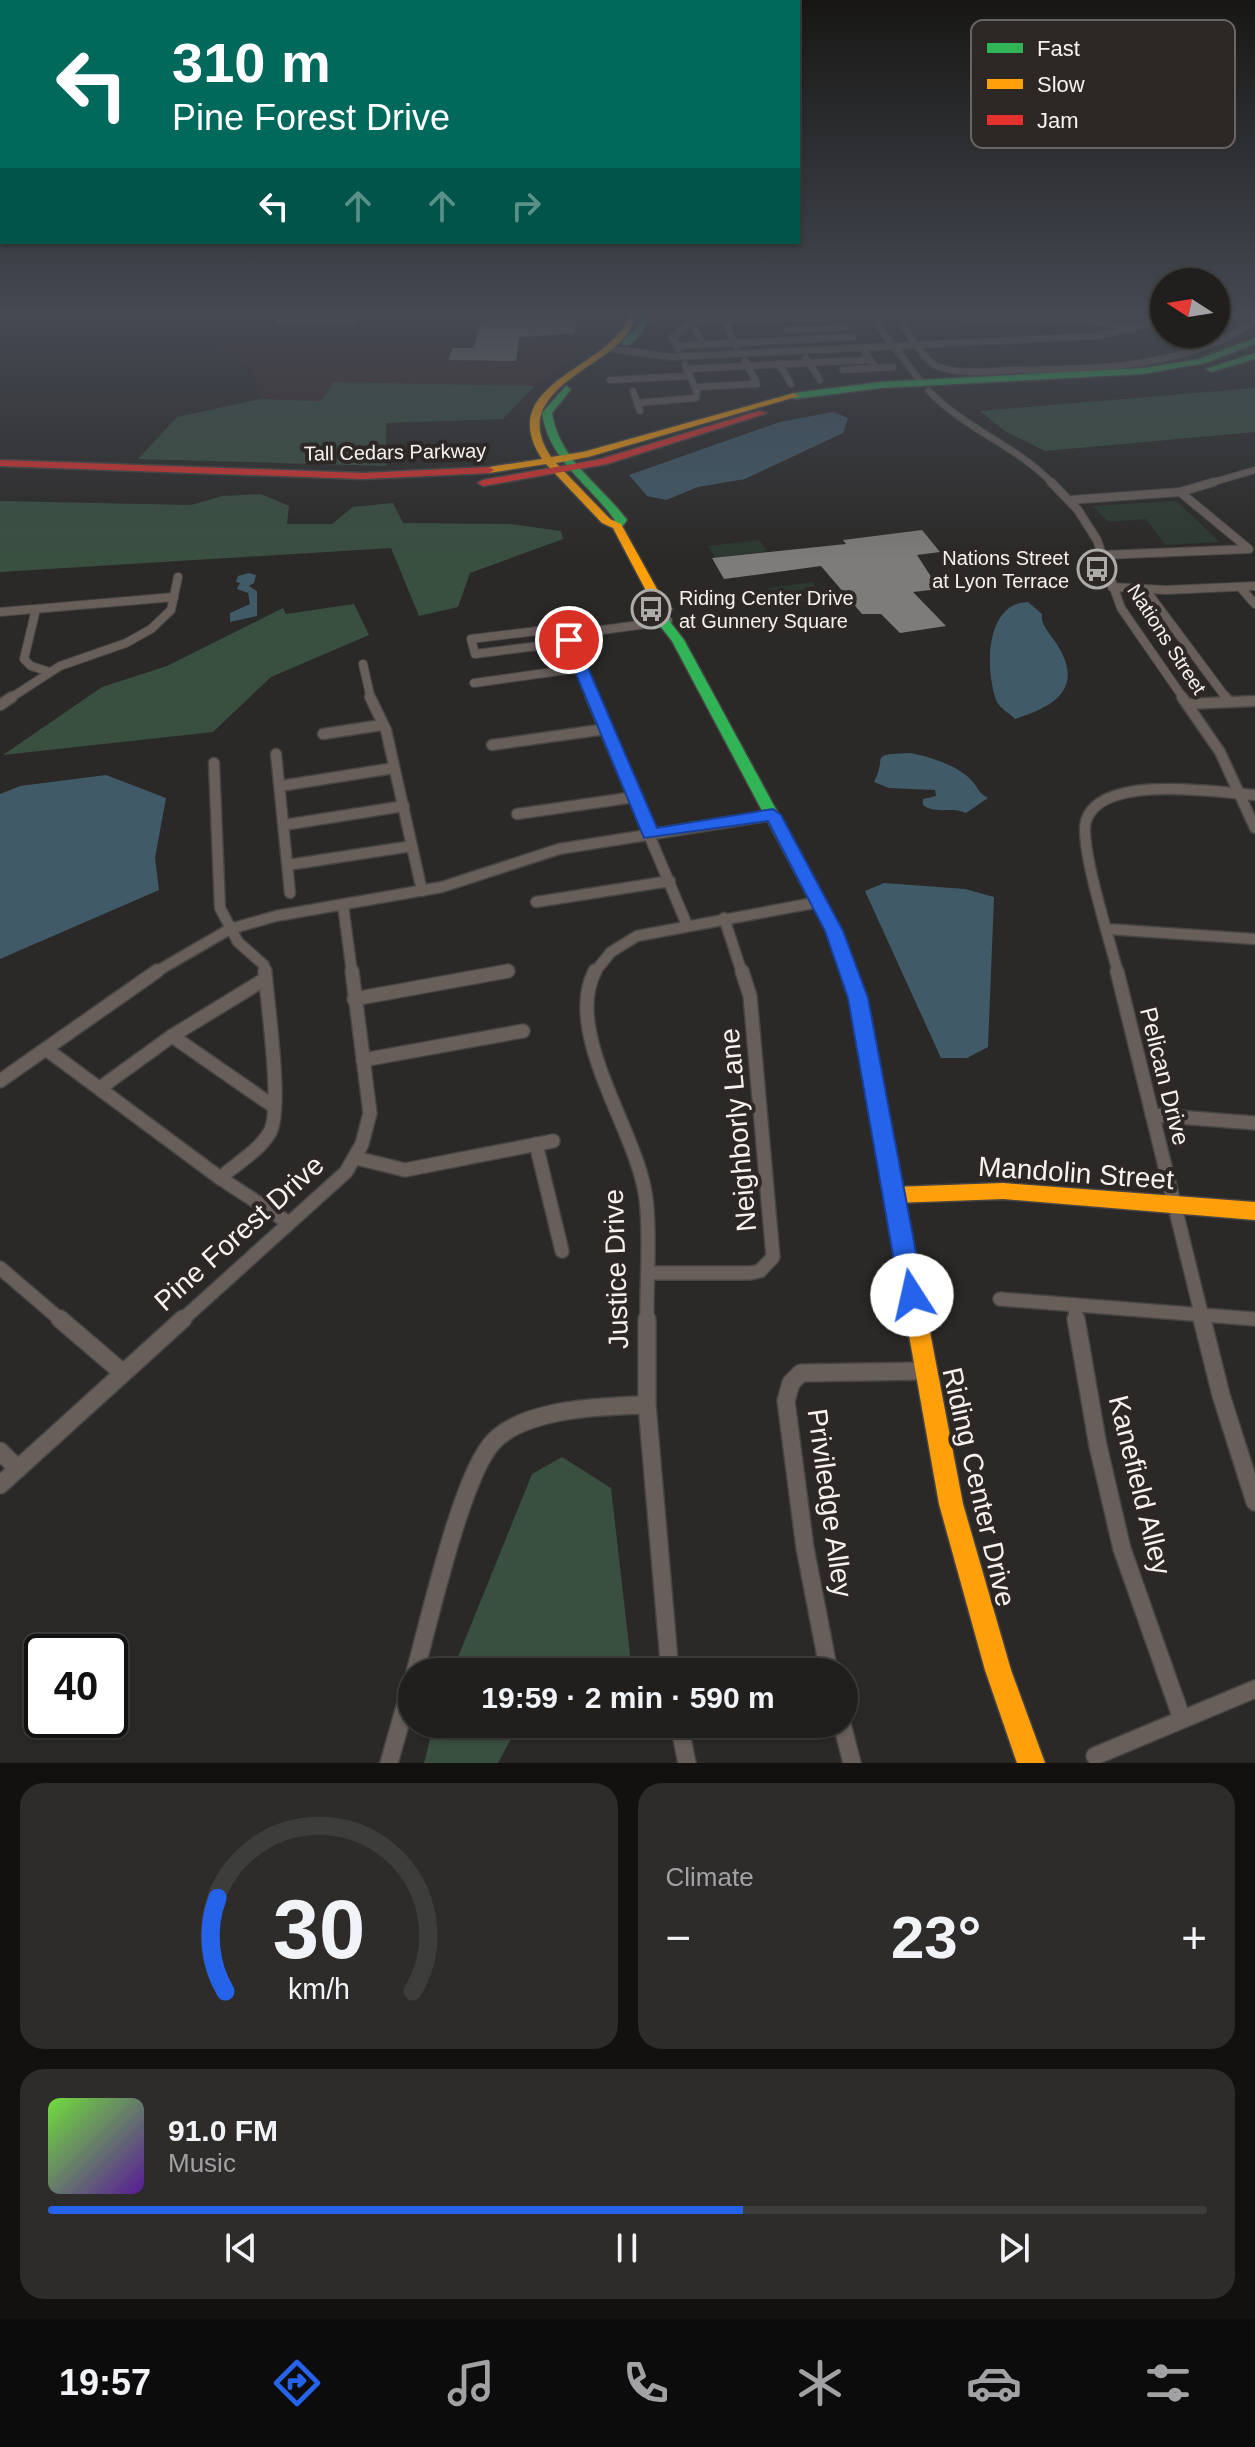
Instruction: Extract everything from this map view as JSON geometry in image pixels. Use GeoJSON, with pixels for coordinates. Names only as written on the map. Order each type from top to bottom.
{"type":"FeatureCollection","features":[{"type":"Feature","properties":{"kind":"main road","name":"Riding Center Drive"},"geometry":{"type":"LineString","coordinates":[[545,396],[533,412],[533,436],[564,465],[606,521],[617,526],[658,602],[666,609],[681,636],[678,640]]}},
{"type":"Feature","properties":{"kind":"main road","name":"Tall Cedars Parkway"},"geometry":{"type":"LineString","coordinates":[[0,463],[411,476],[474,473],[564,465],[792,396]]}},
{"type":"Feature","properties":{"kind":"main road","name":"Tall Cedars Parkway"},"geometry":{"type":"LineString","coordinates":[[0,474],[396,487],[476,484],[564,465],[777,409],[860,396]]}},
{"type":"Feature","properties":{"kind":"main road","name":"Riding Center Drive"},"geometry":{"type":"LineString","coordinates":[[658,602],[656,606],[672,637],[678,640],[773,815],[848,964],[858,998],[951,1504],[972,1588],[1031,1763]]}},
{"type":"Feature","properties":{"kind":"main road","name":"Mandolin Street"},"geometry":{"type":"LineString","coordinates":[[894,1195],[1003,1191],[1255,1211]]}},
{"type":"Feature","properties":{"kind":"street"},"geometry":{"type":"LineString","coordinates":[[635,396],[638,407],[691,400],[698,396]]}},
{"type":"Feature","properties":{"kind":"street","name":"Nations Street"},"geometry":{"type":"LineString","coordinates":[[935,396],[949,412],[1023,457],[1070,500],[1103,555],[1121,608],[1248,794],[1255,828]]}},
{"type":"Feature","properties":{"kind":"street"},"geometry":{"type":"LineString","coordinates":[[1070,500],[1180,492],[1255,470]]}},
{"type":"Feature","properties":{"kind":"street"},"geometry":{"type":"LineString","coordinates":[[1243,475],[1255,480]]}},
{"type":"Feature","properties":{"kind":"street"},"geometry":{"type":"LineString","coordinates":[[1103,555],[1249,549],[1180,492]]}},
{"type":"Feature","properties":{"kind":"street"},"geometry":{"type":"LineString","coordinates":[[0,705],[74,659],[134,639],[168,614],[178,577]]}},
{"type":"Feature","properties":{"kind":"street"},"geometry":{"type":"LineString","coordinates":[[1112,587],[1255,586]]}},
{"type":"Feature","properties":{"kind":"street"},"geometry":{"type":"LineString","coordinates":[[1240,587],[1255,604]]}},
{"type":"Feature","properties":{"kind":"street"},"geometry":{"type":"LineString","coordinates":[[1145,589],[1229,702]]}},
{"type":"Feature","properties":{"kind":"street"},"geometry":{"type":"LineString","coordinates":[[0,612],[174,597]]}},
{"type":"Feature","properties":{"kind":"street"},"geometry":{"type":"LineString","coordinates":[[36,609],[24,659],[31,666],[50,672]]}},
{"type":"Feature","properties":{"kind":"street"},"geometry":{"type":"LineString","coordinates":[[570,635],[554,644],[475,654],[471,639],[537,631],[570,635],[666,622]]}},
{"type":"Feature","properties":{"kind":"street"},"geometry":{"type":"LineString","coordinates":[[570,635],[569,644],[687,925]]}},
{"type":"Feature","properties":{"kind":"street"},"geometry":{"type":"LineString","coordinates":[[363,664],[373,709],[382,725],[404,806],[422,891]]}},
{"type":"Feature","properties":{"kind":"street"},"geometry":{"type":"LineString","coordinates":[[474,683],[581,668]]}},
{"type":"Feature","properties":{"kind":"street"},"geometry":{"type":"LineString","coordinates":[[1187,704],[1255,701]]}},
{"type":"Feature","properties":{"kind":"street"},"geometry":{"type":"LineString","coordinates":[[323,734],[382,725]]}},
{"type":"Feature","properties":{"kind":"street"},"geometry":{"type":"LineString","coordinates":[[492,745],[606,729]]}},
{"type":"Feature","properties":{"kind":"street"},"geometry":{"type":"LineString","coordinates":[[276,754],[290,893]]}},
{"type":"Feature","properties":{"kind":"street"},"geometry":{"type":"LineString","coordinates":[[214,763],[219,905],[241,946],[261,959],[273,1106],[273,1127],[267,1137],[220,1178]]}},
{"type":"Feature","properties":{"kind":"street"},"geometry":{"type":"LineString","coordinates":[[280,786],[394,768]]}},
{"type":"Feature","properties":{"kind":"street","name":"Pelican Drive"},"geometry":{"type":"LineString","coordinates":[[1248,794],[1149,789],[1123,794],[1097,805],[1086,820],[1086,842],[1221,1395],[1255,1502]]}},
{"type":"Feature","properties":{"kind":"street"},"geometry":{"type":"LineString","coordinates":[[517,814],[635,797]]}},
{"type":"Feature","properties":{"kind":"street"},"geometry":{"type":"LineString","coordinates":[[284,825],[404,806]]}},
{"type":"Feature","properties":{"kind":"street"},"geometry":{"type":"LineString","coordinates":[[0,1081],[178,956],[230,929],[276,916],[472,880],[543,853],[773,815]]}},
{"type":"Feature","properties":{"kind":"street"},"geometry":{"type":"LineString","coordinates":[[288,865],[412,846]]}},
{"type":"Feature","properties":{"kind":"street"},"geometry":{"type":"LineString","coordinates":[[536,902],[670,881]]}},
{"type":"Feature","properties":{"kind":"street","name":"Justice Drive"},"geometry":{"type":"LineString","coordinates":[[669,1658],[647,1405],[648,1227],[641,1174],[595,1039],[587,993],[594,973],[613,949],[637,936],[819,902]]}},
{"type":"Feature","properties":{"kind":"street","name":"Pine Forest Drive"},"geometry":{"type":"LineString","coordinates":[[0,1485],[346,1172],[356,1158],[367,1134],[370,1113],[343,905]]}},
{"type":"Feature","properties":{"kind":"street","name":"Neighborly Lane"},"geometry":{"type":"LineString","coordinates":[[648,1273],[750,1273],[760,1271],[773,1257],[750,996],[724,918]]}},
{"type":"Feature","properties":{"kind":"street"},"geometry":{"type":"LineString","coordinates":[[1107,929],[1255,939]]}},
{"type":"Feature","properties":{"kind":"street"},"geometry":{"type":"LineString","coordinates":[[354,999],[508,971]]}},
{"type":"Feature","properties":{"kind":"street"},"geometry":{"type":"LineString","coordinates":[[100,1088],[172,1036],[265,979]]}},
{"type":"Feature","properties":{"kind":"street"},"geometry":{"type":"LineString","coordinates":[[363,1060],[523,1031]]}},
{"type":"Feature","properties":{"kind":"street"},"geometry":{"type":"LineString","coordinates":[[172,1036],[273,1106]]}},
{"type":"Feature","properties":{"kind":"street"},"geometry":{"type":"LineString","coordinates":[[46,1049],[220,1178],[289,1223]]}},
{"type":"Feature","properties":{"kind":"street"},"geometry":{"type":"LineString","coordinates":[[1152,1115],[1255,1123]]}},
{"type":"Feature","properties":{"kind":"street"},"geometry":{"type":"LineString","coordinates":[[356,1158],[405,1170],[553,1141]]}},
{"type":"Feature","properties":{"kind":"street"},"geometry":{"type":"LineString","coordinates":[[536,1144],[562,1251]]}},
{"type":"Feature","properties":{"kind":"street"},"geometry":{"type":"LineString","coordinates":[[0,1268],[123,1373]]}},
{"type":"Feature","properties":{"kind":"street"},"geometry":{"type":"LineString","coordinates":[[1000,1299],[1255,1319]]}},
{"type":"Feature","properties":{"kind":"street","name":"Kanefield Alley"},"geometry":{"type":"LineString","coordinates":[[1074,1305],[1098,1446],[1122,1549],[1182,1719]]}},
{"type":"Feature","properties":{"kind":"street","name":"Priviledge Alley"},"geometry":{"type":"LineString","coordinates":[[826,1658],[792,1465],[786,1401],[791,1383],[801,1373],[926,1371]]}},
{"type":"Feature","properties":{"kind":"street"},"geometry":{"type":"LineString","coordinates":[[419,1658],[472,1484],[487,1449],[517,1426],[592,1407],[647,1405]]}},
{"type":"Feature","properties":{"kind":"street"},"geometry":{"type":"LineString","coordinates":[[0,1451],[18,1469]]}},
{"type":"Feature","properties":{"kind":"street"},"geometry":{"type":"LineString","coordinates":[[1095,1756],[1255,1689]]}},
{"type":"Feature","properties":{"kind":"street"},"geometry":{"type":"LineString","coordinates":[[389,1763],[398,1731]]}},
{"type":"Feature","properties":{"kind":"street"},"geometry":{"type":"LineString","coordinates":[[682,1738],[687,1763]]}},
{"type":"Feature","properties":{"kind":"street"},"geometry":{"type":"LineString","coordinates":[[846,1738],[852,1763]]}},
{"type":"Feature","properties":{"kind":"shaded area"},"geometry":{"type":"Polygon","coordinates":[[[260,396],[325,396],[322,401],[261,399],[260,396]]]}},
{"type":"Feature","properties":{"kind":"green space"},"geometry":{"type":"Polygon","coordinates":[[[324,396],[525,396],[503,419],[386,423],[386,466],[138,459],[177,417],[261,399],[321,401],[324,396]]]}},
{"type":"Feature","properties":{"kind":"green space"},"geometry":{"type":"Polygon","coordinates":[[[1156,396],[1255,396],[1255,432],[1045,451],[1005,431],[980,411],[1156,396]]]}},
{"type":"Feature","properties":{"kind":"green space"},"geometry":{"type":"Polygon","coordinates":[[[261,494],[289,506],[287,524],[332,524],[353,507],[393,503],[403,523],[510,524],[561,531],[563,539],[470,573],[458,607],[419,616],[391,548],[0,572],[0,501],[191,505],[222,496],[261,494]]]}},
{"type":"Feature","properties":{"kind":"green space"},"geometry":{"type":"Polygon","coordinates":[[[1176,501],[1220,542],[1165,545],[1146,519],[1108,522],[1093,506],[1176,501]]]}},
{"type":"Feature","properties":{"kind":"green space"},"geometry":{"type":"Polygon","coordinates":[[[759,540],[767,551],[715,558],[708,546],[759,540]]]}},
{"type":"Feature","properties":{"kind":"green space"},"geometry":{"type":"Polygon","coordinates":[[[814,582],[814,594],[804,601],[779,605],[768,588],[814,582]]]}},
{"type":"Feature","properties":{"kind":"green space"},"geometry":{"type":"Polygon","coordinates":[[[354,604],[369,635],[271,677],[213,732],[3,755],[102,687],[167,666],[283,608],[286,614],[354,604]]]}},
{"type":"Feature","properties":{"kind":"green space"},"geometry":{"type":"Polygon","coordinates":[[[562,1457],[611,1488],[630,1658],[458,1658],[532,1474],[562,1457]]]}},
{"type":"Feature","properties":{"kind":"green space"},"geometry":{"type":"Polygon","coordinates":[[[430,1738],[511,1738],[498,1763],[424,1763],[430,1738]]]}},
{"type":"Feature","properties":{"kind":"water"},"geometry":{"type":"Polygon","coordinates":[[[833,412],[848,418],[843,433],[745,479],[698,487],[666,500],[647,496],[629,475],[780,422],[833,412]]]}},
{"type":"Feature","properties":{"kind":"water"},"geometry":{"type":"Polygon","coordinates":[[[256,575],[254,583],[249,586],[257,591],[257,616],[230,622],[230,613],[250,604],[248,593],[237,589],[240,583],[236,582],[238,576],[256,575]]]}},
{"type":"Feature","properties":{"kind":"water"},"geometry":{"type":"Polygon","coordinates":[[[1028,602],[1042,614],[1045,626],[1065,661],[1068,674],[1066,685],[1053,702],[1015,719],[997,702],[990,658],[996,626],[1003,614],[1014,605],[1028,602]]]}},
{"type":"Feature","properties":{"kind":"water"},"geometry":{"type":"Polygon","coordinates":[[[910,753],[959,770],[988,798],[966,813],[933,809],[923,805],[923,799],[936,796],[935,790],[889,788],[874,782],[883,756],[910,753]]]}},
{"type":"Feature","properties":{"kind":"water"},"geometry":{"type":"Polygon","coordinates":[[[106,775],[166,798],[155,858],[159,890],[0,959],[0,794],[20,786],[106,775]]]}},
{"type":"Feature","properties":{"kind":"water"},"geometry":{"type":"Polygon","coordinates":[[[884,883],[965,889],[994,897],[988,1047],[967,1058],[941,1058],[865,891],[884,883]]]}},
{"type":"Feature","properties":{"kind":"building"},"geometry":{"type":"Polygon","coordinates":[[[922,530],[940,552],[917,555],[939,589],[913,592],[946,626],[900,633],[881,614],[862,614],[821,566],[724,579],[712,558],[846,544],[843,540],[922,530]]]}},
{"type":"Feature","properties":{"kind":"traffic: fast"},"geometry":{"type":"LineString","coordinates":[[560,396],[547,413],[556,444],[621,520],[617,526]]}},
{"type":"Feature","properties":{"kind":"traffic: fast"},"geometry":{"type":"LineString","coordinates":[[658,602],[664,623],[678,640],[834,931],[858,998],[900,1228]]}},
{"type":"Feature","properties":{"kind":"traffic: slow"},"geometry":{"type":"LineString","coordinates":[[547,396],[536,412],[534,429],[540,448],[554,468],[606,521],[617,526],[658,602],[666,609]]}},
{"type":"Feature","properties":{"kind":"traffic: slow"},"geometry":{"type":"LineString","coordinates":[[489,470],[584,455],[793,396]]}},
{"type":"Feature","properties":{"kind":"traffic: slow"},"geometry":{"type":"LineString","coordinates":[[894,1195],[1003,1191],[1255,1211]]}},
{"type":"Feature","properties":{"kind":"traffic: slow"},"geometry":{"type":"LineString","coordinates":[[900,1228],[951,1504],[998,1670],[1031,1763]]}},
{"type":"Feature","properties":{"kind":"traffic: jam"},"geometry":{"type":"LineString","coordinates":[[483,483],[603,462],[762,413]]}},
{"type":"Feature","properties":{"kind":"traffic: jam"},"geometry":{"type":"LineString","coordinates":[[0,463],[363,476],[489,470]]}},
{"type":"Feature","properties":{"kind":"place","name":"Nations Street at Lyon Terrace"},"geometry":{"type":"Point","coordinates":[1097,569]}},
{"type":"Feature","properties":{"kind":"place","name":"Riding Center Drive at Gunnery Square"},"geometry":{"type":"Point","coordinates":[651,609]}},
{"type":"Feature","properties":{"kind":"route"},"geometry":{"type":"LineString","coordinates":[[569,640],[651,834],[773,815],[798,860],[834,931],[858,998],[912,1295]]}}]}
